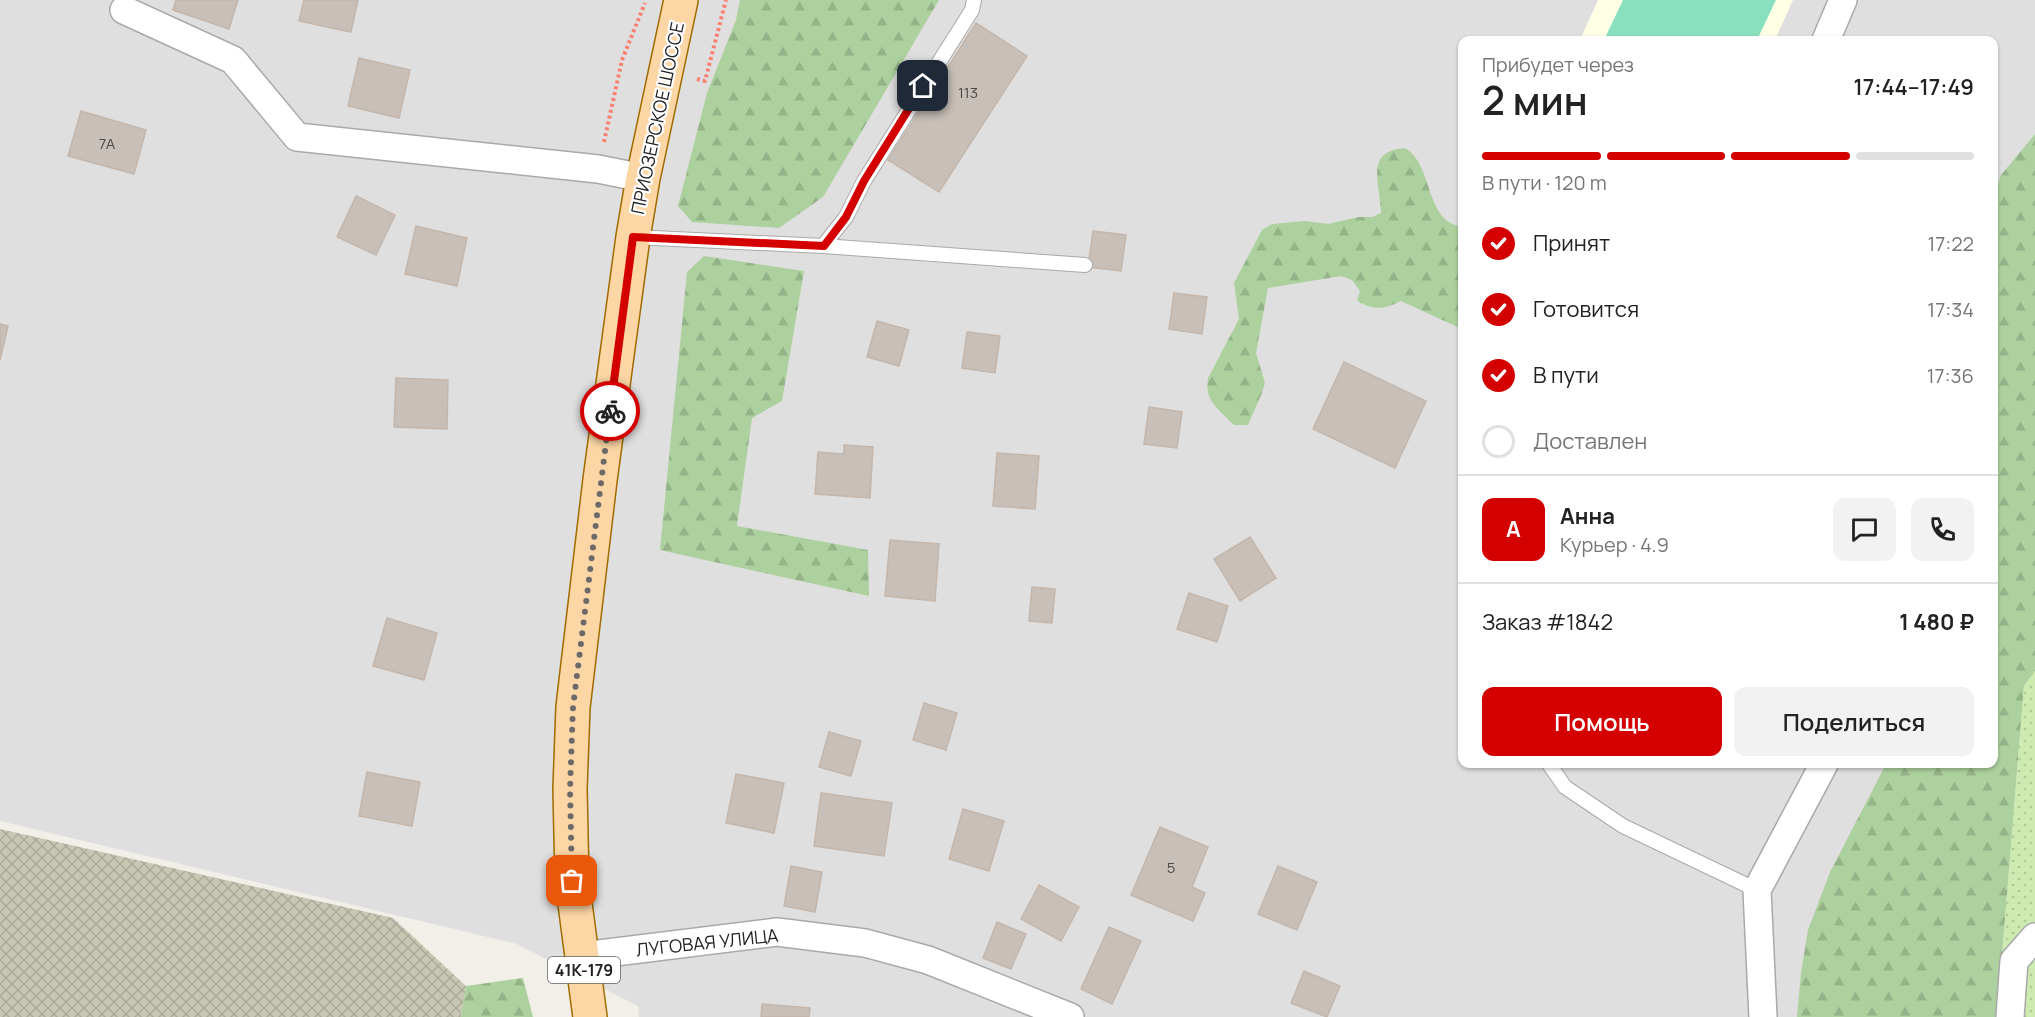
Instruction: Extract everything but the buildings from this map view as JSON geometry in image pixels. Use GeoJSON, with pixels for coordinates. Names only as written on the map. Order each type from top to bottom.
{"type":"FeatureCollection","features":[{"type":"Feature","properties":{"kind":"main road","name":"ПРИОЗЕРСКОЕ ШОССЕ"},"geometry":{"type":"LineString","coordinates":[[583,956],[572,881],[570,789],[573,707],[633,237],[643,178],[681,0]]}},
{"type":"Feature","properties":{"kind":"main road","name":"41К-179"},"geometry":{"type":"LineString","coordinates":[[583,956],[590,1017]]}},
{"type":"Feature","properties":{"kind":"street"},"geometry":{"type":"LineString","coordinates":[[1828,36],[1843,0]]}},
{"type":"Feature","properties":{"kind":"street"},"geometry":{"type":"LineString","coordinates":[[124,10],[233,60],[297,137],[598,169],[643,178]]}},
{"type":"Feature","properties":{"kind":"street"},"geometry":{"type":"LineString","coordinates":[[1763,1017],[1757,890],[1822,768]]}},
{"type":"Feature","properties":{"kind":"street","name":"ЛУГОВАЯ УЛИЦА"},"geometry":{"type":"LineString","coordinates":[[583,956],[777,932],[865,943],[928,960],[1070,1017]]}},
{"type":"Feature","properties":{"kind":"street"},"geometry":{"type":"LineString","coordinates":[[2010,1017],[2014,961],[2035,937]]}},
{"type":"Feature","properties":{"kind":"lane"},"geometry":{"type":"LineString","coordinates":[[824,246],[846,217],[882,150],[972,9],[974,0]]}},
{"type":"Feature","properties":{"kind":"lane"},"geometry":{"type":"LineString","coordinates":[[633,237],[824,246],[1085,266]]}},
{"type":"Feature","properties":{"kind":"lane"},"geometry":{"type":"LineString","coordinates":[[1552,768],[1565,787],[1623,826],[1757,890]]}},
{"type":"Feature","properties":{"kind":"path"},"geometry":{"type":"LineString","coordinates":[[598,169],[622,60],[647,0]]}},
{"type":"Feature","properties":{"kind":"path"},"geometry":{"type":"LineString","coordinates":[[705,81],[726,0]]}},
{"type":"Feature","properties":{"kind":"shaded area"},"geometry":{"type":"Polygon","coordinates":[[[0,0],[2035,0],[2035,1017],[639,1017],[638,1006],[517,944],[0,821],[0,0]]]}},
{"type":"Feature","properties":{"kind":"shaded area"},"geometry":{"type":"Polygon","coordinates":[[[1598,0],[1793,0],[1777,36],[1582,36],[1598,0]]]}},
{"type":"Feature","properties":{"kind":"shaded area"},"geometry":{"type":"Polygon","coordinates":[[[0,829],[393,918],[466,986],[461,1017],[0,1017],[0,829]]]}},
{"type":"Feature","properties":{"kind":"green space"},"geometry":{"type":"Polygon","coordinates":[[[740,0],[939,0],[823,197],[779,228],[692,222],[678,206],[707,93],[736,20],[740,0]]]}},
{"type":"Feature","properties":{"kind":"green space"},"geometry":{"type":"Polygon","coordinates":[[[1623,0],[1776,0],[1759,36],[1606,36],[1623,0]]]}},
{"type":"Feature","properties":{"kind":"green space"},"geometry":{"type":"Polygon","coordinates":[[[2035,134],[2035,671],[2024,686],[1997,1017],[1797,1017],[1808,930],[1830,872],[1884,768],[1998,768],[1998,185],[2001,175],[2035,134]]]}},
{"type":"Feature","properties":{"kind":"green space"},"geometry":{"type":"Polygon","coordinates":[[[1405,148],[1414,156],[1441,215],[1450,223],[1458,226],[1458,327],[1401,301],[1379,308],[1363,304],[1357,301],[1360,291],[1352,280],[1341,276],[1268,288],[1256,353],[1265,383],[1248,425],[1234,425],[1211,399],[1207,386],[1208,378],[1239,319],[1234,283],[1262,230],[1272,224],[1305,221],[1328,224],[1359,217],[1372,217],[1381,213],[1377,170],[1384,155],[1392,150],[1405,148]]]}},
{"type":"Feature","properties":{"kind":"green space"},"geometry":{"type":"Polygon","coordinates":[[[704,256],[804,271],[782,401],[752,418],[737,526],[868,550],[869,596],[660,550],[687,272],[704,256]]]}},
{"type":"Feature","properties":{"kind":"green space"},"geometry":{"type":"Polygon","coordinates":[[[2035,671],[2035,1017],[1997,1017],[2024,686],[2035,671]]]}},
{"type":"Feature","properties":{"kind":"green space"},"geometry":{"type":"Polygon","coordinates":[[[523,978],[533,1017],[461,1017],[466,986],[523,978]]]}},
{"type":"Feature","properties":{"kind":"way so far"},"geometry":{"type":"LineString","coordinates":[[572,881],[570,789],[573,707],[610,411]]}},
{"type":"Feature","properties":{"kind":"route"},"geometry":{"type":"LineString","coordinates":[[610,411],[633,237],[824,246],[846,217],[864,181],[923,86]]}}]}
